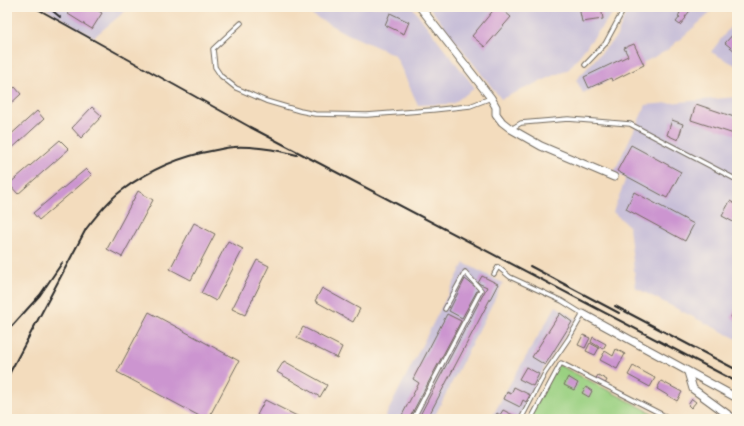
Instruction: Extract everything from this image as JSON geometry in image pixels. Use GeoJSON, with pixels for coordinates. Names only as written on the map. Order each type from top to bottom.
{"type":"FeatureCollection","features":[{"type":"Feature","properties":{"kind":"street"},"geometry":{"type":"LineString","coordinates":[[420,7],[491,98],[496,107],[496,114],[502,122],[511,129],[541,146],[614,178]]}},
{"type":"Feature","properties":{"kind":"street"},"geometry":{"type":"LineString","coordinates":[[583,314],[737,398]]}},
{"type":"Feature","properties":{"kind":"street"},"geometry":{"type":"LineString","coordinates":[[688,372],[693,389],[734,419]]}},
{"type":"Feature","properties":{"kind":"lane"},"geometry":{"type":"LineString","coordinates":[[585,65],[605,44],[625,7]]}},
{"type":"Feature","properties":{"kind":"lane"},"geometry":{"type":"LineString","coordinates":[[241,23],[213,49],[215,67],[221,76],[236,88],[266,101],[315,114],[367,115],[470,106],[491,98]]}},
{"type":"Feature","properties":{"kind":"lane"},"geometry":{"type":"LineString","coordinates":[[511,129],[521,123],[568,119],[630,124],[736,178]]}},
{"type":"Feature","properties":{"kind":"lane"},"geometry":{"type":"LineString","coordinates":[[494,274],[498,267],[510,277],[562,301],[583,314],[569,338],[545,373],[521,419]]}},
{"type":"Feature","properties":{"kind":"lane"},"geometry":{"type":"LineString","coordinates":[[412,419],[481,290],[465,272],[445,309]]}},
{"type":"Feature","properties":{"kind":"lane"},"geometry":{"type":"LineString","coordinates":[[531,419],[561,363],[671,419]]}},
{"type":"Feature","properties":{"kind":"lane"},"geometry":{"type":"LineString","coordinates":[[7,417],[11,419]]}},
{"type":"Feature","properties":{"kind":"shaded area"},"geometry":{"type":"Polygon","coordinates":[[[43,7],[130,7],[94,37],[43,7]]]}},
{"type":"Feature","properties":{"kind":"shaded area"},"geometry":{"type":"Polygon","coordinates":[[[298,7],[412,7],[475,88],[452,104],[418,105],[395,55],[343,32],[298,7]]]}},
{"type":"Feature","properties":{"kind":"shaded area"},"geometry":{"type":"Polygon","coordinates":[[[429,7],[614,7],[612,14],[569,69],[501,99],[429,7]]]}},
{"type":"Feature","properties":{"kind":"shaded area"},"geometry":{"type":"Polygon","coordinates":[[[628,7],[714,7],[707,16],[666,51],[583,93],[576,80],[617,36],[628,7]]]}},
{"type":"Feature","properties":{"kind":"shaded area"},"geometry":{"type":"Polygon","coordinates":[[[737,18],[737,66],[711,52],[737,18]]]}},
{"type":"Feature","properties":{"kind":"shaded area"},"geometry":{"type":"Polygon","coordinates":[[[737,97],[737,339],[636,288],[629,226],[613,212],[626,178],[614,172],[646,105],[737,97]]]}},
{"type":"Feature","properties":{"kind":"shaded area"},"geometry":{"type":"Polygon","coordinates":[[[464,263],[503,283],[433,419],[384,419],[464,263]]]}},
{"type":"Feature","properties":{"kind":"shaded area"},"geometry":{"type":"Polygon","coordinates":[[[556,306],[576,319],[544,368],[519,419],[491,419],[511,382],[556,306]]]}},
{"type":"Feature","properties":{"kind":"green space"},"geometry":{"type":"Polygon","coordinates":[[[557,364],[664,419],[528,419],[557,364]]]}},
{"type":"Feature","properties":{"kind":"building"},"geometry":{"type":"Polygon","coordinates":[[[73,7],[92,7],[102,13],[92,29],[68,14],[73,7]]]}},
{"type":"Feature","properties":{"kind":"building"},"geometry":{"type":"Polygon","coordinates":[[[496,7],[499,7],[511,17],[485,47],[472,36],[496,7]]]}},
{"type":"Feature","properties":{"kind":"building"},"geometry":{"type":"Polygon","coordinates":[[[579,7],[601,7],[603,19],[582,22],[579,7]]]}},
{"type":"Feature","properties":{"kind":"building"},"geometry":{"type":"Polygon","coordinates":[[[673,7],[693,7],[680,25],[676,22],[680,17],[678,16],[680,13],[673,7]]]}},
{"type":"Feature","properties":{"kind":"building"},"geometry":{"type":"Polygon","coordinates":[[[390,13],[409,22],[404,34],[385,25],[390,13]]]}},
{"type":"Feature","properties":{"kind":"building"},"geometry":{"type":"Polygon","coordinates":[[[737,30],[737,48],[735,51],[725,43],[737,30]]]}},
{"type":"Feature","properties":{"kind":"building"},"geometry":{"type":"Polygon","coordinates":[[[634,44],[644,65],[612,81],[611,78],[589,88],[584,77],[628,56],[624,48],[634,44]]]}},
{"type":"Feature","properties":{"kind":"building"},"geometry":{"type":"Polygon","coordinates":[[[15,87],[21,94],[7,107],[7,94],[15,87]]]}},
{"type":"Feature","properties":{"kind":"building"},"geometry":{"type":"Polygon","coordinates":[[[696,104],[737,118],[737,135],[691,120],[696,104]]]}},
{"type":"Feature","properties":{"kind":"building"},"geometry":{"type":"Polygon","coordinates":[[[92,107],[102,116],[81,138],[72,128],[92,107]]]}},
{"type":"Feature","properties":{"kind":"building"},"geometry":{"type":"Polygon","coordinates":[[[37,111],[44,119],[7,153],[7,138],[37,111]]]}},
{"type":"Feature","properties":{"kind":"building"},"geometry":{"type":"Polygon","coordinates":[[[672,120],[683,124],[678,140],[667,135],[672,120]]]}},
{"type":"Feature","properties":{"kind":"building"},"geometry":{"type":"Polygon","coordinates":[[[60,140],[69,149],[18,194],[9,184],[60,140]]]}},
{"type":"Feature","properties":{"kind":"building"},"geometry":{"type":"Polygon","coordinates":[[[631,145],[681,172],[667,198],[617,171],[631,145]]]}},
{"type":"Feature","properties":{"kind":"building"},"geometry":{"type":"Polygon","coordinates":[[[86,169],[92,175],[39,220],[33,213],[86,169]]]}},
{"type":"Feature","properties":{"kind":"building"},"geometry":{"type":"Polygon","coordinates":[[[138,191],[153,200],[122,257],[107,249],[138,191]]]}},
{"type":"Feature","properties":{"kind":"building"},"geometry":{"type":"Polygon","coordinates":[[[634,192],[694,224],[685,241],[626,209],[634,192]]]}},
{"type":"Feature","properties":{"kind":"building"},"geometry":{"type":"Polygon","coordinates":[[[730,201],[737,205],[737,224],[722,216],[730,201]]]}},
{"type":"Feature","properties":{"kind":"building"},"geometry":{"type":"Polygon","coordinates":[[[194,223],[215,234],[191,280],[170,269],[194,223]]]}},
{"type":"Feature","properties":{"kind":"building"},"geometry":{"type":"Polygon","coordinates":[[[228,241],[243,249],[216,301],[201,293],[228,241]]]}},
{"type":"Feature","properties":{"kind":"building"},"geometry":{"type":"Polygon","coordinates":[[[257,260],[269,266],[245,315],[232,309],[257,260]]]}},
{"type":"Feature","properties":{"kind":"building"},"geometry":{"type":"Polygon","coordinates":[[[482,276],[498,284],[427,419],[418,419],[487,287],[478,283],[482,276]]]}},
{"type":"Feature","properties":{"kind":"building"},"geometry":{"type":"Polygon","coordinates":[[[465,279],[478,289],[462,318],[449,311],[465,279]]]}},
{"type":"Feature","properties":{"kind":"building"},"geometry":{"type":"Polygon","coordinates":[[[322,288],[360,309],[353,322],[315,301],[322,288]]]}},
{"type":"Feature","properties":{"kind":"building"},"geometry":{"type":"Polygon","coordinates":[[[737,306],[737,321],[731,317],[737,306]]]}},
{"type":"Feature","properties":{"kind":"building"},"geometry":{"type":"Polygon","coordinates":[[[149,312],[239,361],[208,419],[205,419],[117,372],[149,312]]]}},
{"type":"Feature","properties":{"kind":"building"},"geometry":{"type":"Polygon","coordinates":[[[560,313],[572,322],[545,365],[532,357],[560,313]]]}},
{"type":"Feature","properties":{"kind":"building"},"geometry":{"type":"Polygon","coordinates":[[[447,314],[461,321],[409,419],[400,419],[419,383],[413,379],[447,314]]]}},
{"type":"Feature","properties":{"kind":"building"},"geometry":{"type":"Polygon","coordinates":[[[303,327],[342,347],[337,358],[297,338],[303,327]]]}},
{"type":"Feature","properties":{"kind":"building"},"geometry":{"type":"Polygon","coordinates":[[[583,335],[590,338],[585,348],[578,345],[583,335]]]}},
{"type":"Feature","properties":{"kind":"building"},"geometry":{"type":"Polygon","coordinates":[[[593,337],[606,344],[603,349],[591,342],[593,337]]]}},
{"type":"Feature","properties":{"kind":"building"},"geometry":{"type":"Polygon","coordinates":[[[590,343],[599,348],[595,355],[586,351],[590,343]]]}},
{"type":"Feature","properties":{"kind":"building"},"geometry":{"type":"Polygon","coordinates":[[[616,349],[625,354],[617,369],[600,360],[605,351],[613,356],[616,349]]]}},
{"type":"Feature","properties":{"kind":"building"},"geometry":{"type":"Polygon","coordinates":[[[284,361],[327,385],[320,397],[277,372],[284,361]]]}},
{"type":"Feature","properties":{"kind":"building"},"geometry":{"type":"Polygon","coordinates":[[[633,366],[655,378],[650,387],[628,375],[633,366]]]}},
{"type":"Feature","properties":{"kind":"building"},"geometry":{"type":"Polygon","coordinates":[[[526,367],[539,374],[533,386],[519,379],[526,367]]]}},
{"type":"Feature","properties":{"kind":"building"},"geometry":{"type":"Polygon","coordinates":[[[598,375],[607,380],[605,384],[595,380],[598,375]]]}},
{"type":"Feature","properties":{"kind":"building"},"geometry":{"type":"Polygon","coordinates":[[[568,377],[578,383],[574,390],[564,385],[568,377]]]}},
{"type":"Feature","properties":{"kind":"building"},"geometry":{"type":"Polygon","coordinates":[[[661,381],[682,392],[677,401],[657,389],[661,381]]]}},
{"type":"Feature","properties":{"kind":"building"},"geometry":{"type":"Polygon","coordinates":[[[514,387],[530,395],[526,402],[523,400],[520,407],[504,399],[507,392],[511,394],[514,387]]]}},
{"type":"Feature","properties":{"kind":"building"},"geometry":{"type":"Polygon","coordinates":[[[586,387],[592,391],[589,397],[582,393],[586,387]]]}},
{"type":"Feature","properties":{"kind":"building"},"geometry":{"type":"Polygon","coordinates":[[[692,399],[696,402],[691,408],[688,405],[692,399]]]}},
{"type":"Feature","properties":{"kind":"building"},"geometry":{"type":"Polygon","coordinates":[[[265,400],[303,419],[266,419],[257,415],[265,400]]]}},
{"type":"Feature","properties":{"kind":"building"},"geometry":{"type":"Polygon","coordinates":[[[503,410],[519,418],[494,419],[497,413],[500,415],[503,410]]]}},
{"type":"Feature","properties":{"kind":"railway"},"geometry":{"type":"LineString","coordinates":[[34,7],[250,127],[737,382]]}},
{"type":"Feature","properties":{"kind":"railway"},"geometry":{"type":"LineString","coordinates":[[48,7],[60,17]]}},
{"type":"Feature","properties":{"kind":"railway"},"geometry":{"type":"LineString","coordinates":[[7,378],[86,229],[107,204],[121,191],[154,170],[178,160],[225,148],[258,148],[297,155]]}},
{"type":"Feature","properties":{"kind":"railway"},"geometry":{"type":"LineString","coordinates":[[12,326],[40,295],[62,263]]}},
{"type":"Feature","properties":{"kind":"railway"},"geometry":{"type":"LineString","coordinates":[[530,266],[619,313]]}},
{"type":"Feature","properties":{"kind":"railway"},"geometry":{"type":"LineString","coordinates":[[615,306],[737,370]]}}]}
